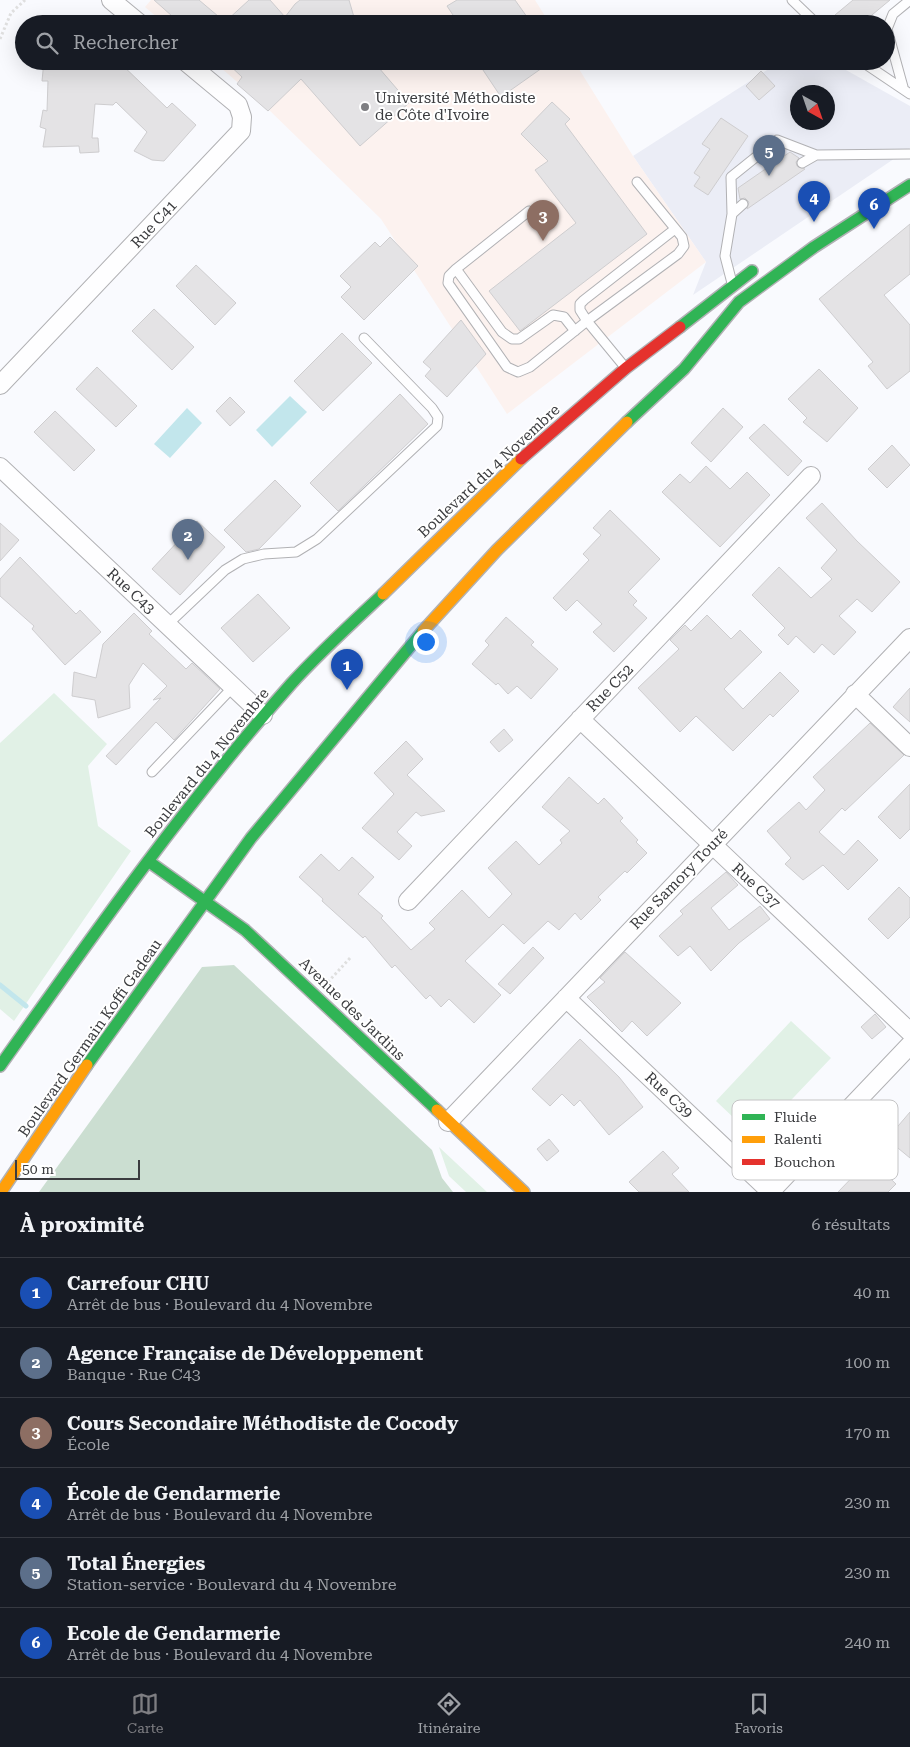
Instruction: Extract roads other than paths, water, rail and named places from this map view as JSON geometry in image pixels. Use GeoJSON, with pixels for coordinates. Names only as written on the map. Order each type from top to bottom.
{"type":"FeatureCollection","features":[{"type":"Feature","properties":{"kind":"main road"},"geometry":{"type":"LineString","coordinates":[[204,901],[251,838],[410,646],[504,543],[590,456],[684,369],[739,302],[814,247],[910,184]]}},
{"type":"Feature","properties":{"kind":"main road","name":"Boulevard du 4 Novembre"},"geometry":{"type":"LineString","coordinates":[[148,861],[263,715],[292,682],[455,521],[504,474],[626,368],[732,285],[763,264]]}},
{"type":"Feature","properties":{"kind":"main road"},"geometry":{"type":"LineString","coordinates":[[0,1066],[115,903],[148,861]]}},
{"type":"Feature","properties":{"kind":"main road","name":"Avenue des Jardins"},"geometry":{"type":"LineString","coordinates":[[148,861],[245,930],[524,1192]]}},
{"type":"Feature","properties":{"kind":"main road","name":"Boulevard Germain Koffi Gadeau"},"geometry":{"type":"LineString","coordinates":[[1,1192],[91,1059],[204,901]]}},
{"type":"Feature","properties":{"kind":"street"},"geometry":{"type":"LineString","coordinates":[[111,0],[129,15]]}},
{"type":"Feature","properties":{"kind":"street","name":"Rue C41"},"geometry":{"type":"LineString","coordinates":[[0,385],[241,131],[242,117],[238,105],[197,70]]}},
{"type":"Feature","properties":{"kind":"street","name":"Rue C43"},"geometry":{"type":"LineString","coordinates":[[0,467],[263,715]]}},
{"type":"Feature","properties":{"kind":"street","name":"Rue C52"},"geometry":{"type":"LineString","coordinates":[[408,901],[812,476]]}},
{"type":"Feature","properties":{"kind":"street","name":"Rue Samory Touré"},"geometry":{"type":"LineString","coordinates":[[448,1122],[910,638]]}},
{"type":"Feature","properties":{"kind":"street"},"geometry":{"type":"LineString","coordinates":[[855,694],[910,746]]}},
{"type":"Feature","properties":{"kind":"street","name":"Rue C37"},"geometry":{"type":"LineString","coordinates":[[580,719],[910,1032]]}},
{"type":"Feature","properties":{"kind":"street","name":"Rue C39"},"geometry":{"type":"LineString","coordinates":[[566,998],[732,1155]]}},
{"type":"Feature","properties":{"kind":"street"},"geometry":{"type":"LineString","coordinates":[[857,1100],[910,1044]]}},
{"type":"Feature","properties":{"kind":"street","name":"Rue C39"},"geometry":{"type":"LineString","coordinates":[[758,1180],[771,1192]]}},
{"type":"Feature","properties":{"kind":"street"},"geometry":{"type":"LineString","coordinates":[[771,1192],[782,1180]]}},
{"type":"Feature","properties":{"kind":"lane"},"geometry":{"type":"LineString","coordinates":[[792,0],[808,15]]}},
{"type":"Feature","properties":{"kind":"lane"},"geometry":{"type":"LineString","coordinates":[[893,15],[910,0]]}},
{"type":"Feature","properties":{"kind":"lane"},"geometry":{"type":"LineString","coordinates":[[895,60],[903,87]]}},
{"type":"Feature","properties":{"kind":"lane"},"geometry":{"type":"LineString","coordinates":[[876,70],[903,87],[910,94]]}},
{"type":"Feature","properties":{"kind":"lane"},"geometry":{"type":"LineString","coordinates":[[732,285],[726,256],[732,214],[731,177],[777,140],[816,155],[910,154]]}},
{"type":"Feature","properties":{"kind":"lane"},"geometry":{"type":"LineString","coordinates":[[802,163],[816,155]]}},
{"type":"Feature","properties":{"kind":"lane"},"geometry":{"type":"LineString","coordinates":[[530,211],[456,269],[449,276],[448,283],[507,367],[518,372],[530,367],[678,254],[684,246],[682,237],[638,182]]}},
{"type":"Feature","properties":{"kind":"lane"},"geometry":{"type":"LineString","coordinates":[[732,214],[744,204]]}},
{"type":"Feature","properties":{"kind":"lane"},"geometry":{"type":"LineString","coordinates":[[626,368],[587,322],[580,310],[580,304],[675,228]]}},
{"type":"Feature","properties":{"kind":"lane"},"geometry":{"type":"LineString","coordinates":[[456,269],[502,332],[512,339],[519,339],[553,315],[564,317],[575,331]]}},
{"type":"Feature","properties":{"kind":"lane"},"geometry":{"type":"LineString","coordinates":[[166,625],[225,570],[243,559],[264,554],[296,552],[317,539],[437,426],[438,417],[432,408],[364,338]]}},
{"type":"Feature","properties":{"kind":"lane"},"geometry":{"type":"LineString","coordinates":[[152,772],[233,688]]}},
{"type":"Feature","properties":{"kind":"water"},"geometry":{"type":"Polygon","coordinates":[[[290,396],[307,412],[272,447],[256,430],[290,396]]]}},
{"type":"Feature","properties":{"kind":"water"},"geometry":{"type":"Polygon","coordinates":[[[187,408],[202,423],[170,458],[154,444],[187,408]]]}},
{"type":"Feature","properties":{"kind":"waterway"},"geometry":{"type":"LineString","coordinates":[[0,985],[26,1006]]}},
{"type":"Feature","properties":{"kind":"place","name":"Université Méthodiste de Côte d'Ivoire"},"geometry":{"type":"Point","coordinates":[365,107]}},
{"type":"Feature","properties":{"kind":"place","name":"Total Énergies"},"geometry":{"type":"Point","coordinates":[769,176]}},
{"type":"Feature","properties":{"kind":"place","name":"École de Gendarmerie"},"geometry":{"type":"Point","coordinates":[814,222]}},
{"type":"Feature","properties":{"kind":"place","name":"Ecole de Gendarmerie"},"geometry":{"type":"Point","coordinates":[874,229]}},
{"type":"Feature","properties":{"kind":"place","name":"Cours Secondaire Méthodiste de Cocody"},"geometry":{"type":"Point","coordinates":[543,241]}},
{"type":"Feature","properties":{"kind":"place","name":"Agence Française de Développement"},"geometry":{"type":"Point","coordinates":[188,560]}},
{"type":"Feature","properties":{"kind":"place","name":"Carrefour CHU"},"geometry":{"type":"Point","coordinates":[347,690]}}]}
